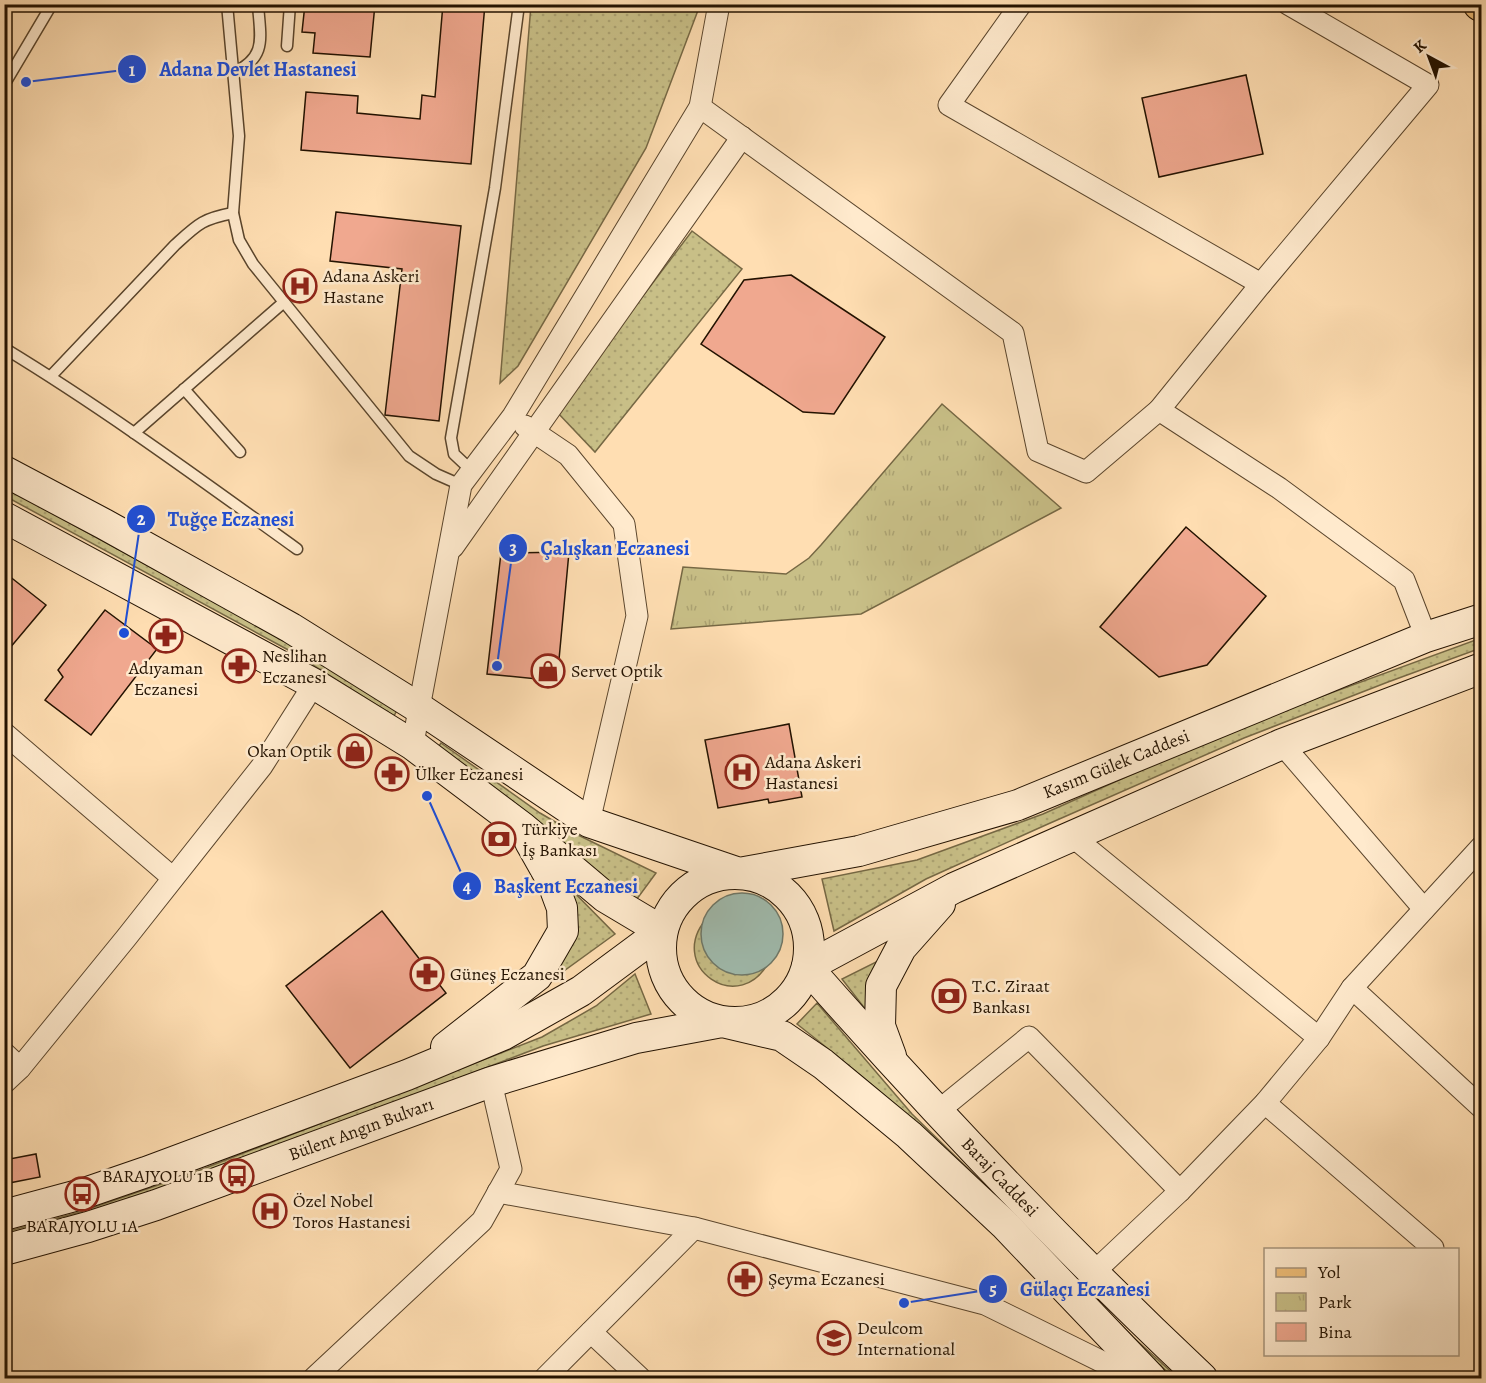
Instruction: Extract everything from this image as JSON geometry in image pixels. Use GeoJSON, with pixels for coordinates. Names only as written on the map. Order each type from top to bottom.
{"type":"FeatureCollection","features":[{"type":"Feature","properties":{"kind":"main road"},"geometry":{"type":"LineString","coordinates":[[4,471],[291,628],[418,708],[589,822],[739,873],[765,879],[786,893],[802,914],[809,936],[807,967],[802,982],[788,1001],[768,1015],[746,1023],[722,1022],[700,1015],[681,1001],[667,981],[660,957],[662,931],[672,907],[690,888],[713,876],[739,873]]}},
{"type":"Feature","properties":{"kind":"main road"},"geometry":{"type":"LineString","coordinates":[[4,518],[314,684],[413,746],[522,828],[605,897],[662,931]]}},
{"type":"Feature","properties":{"kind":"main road","name":"Kasım Gülek Caddesi"},"geometry":{"type":"LineString","coordinates":[[739,873],[859,851],[1018,805],[1426,637],[1482,619]]}},
{"type":"Feature","properties":{"kind":"main road"},"geometry":{"type":"LineString","coordinates":[[807,967],[954,888],[1282,744],[1482,668]]}},
{"type":"Feature","properties":{"kind":"main road"},"geometry":{"type":"LineString","coordinates":[[407,1075],[537,976],[563,931],[562,908],[552,881],[522,828]]}},
{"type":"Feature","properties":{"kind":"main road"},"geometry":{"type":"LineString","coordinates":[[896,1067],[880,1026],[880,986],[901,948],[954,888]]}},
{"type":"Feature","properties":{"kind":"main road","name":"Bülent Angın Bulvarı"},"geometry":{"type":"LineString","coordinates":[[4,1215],[82,1194],[146,1172],[407,1075],[503,1035],[581,991],[662,931]]}},
{"type":"Feature","properties":{"kind":"main road","name":"Baraj Caddesi"},"geometry":{"type":"LineString","coordinates":[[807,967],[937,1112],[1093,1274],[1202,1378]]}},
{"type":"Feature","properties":{"kind":"main road","name":"Bülent Angın Bulvarı"},"geometry":{"type":"LineString","coordinates":[[4,1250],[156,1205],[491,1082],[636,1038],[722,1022]]}},
{"type":"Feature","properties":{"kind":"main road","name":"Baraj Caddesi"},"geometry":{"type":"LineString","coordinates":[[722,1022],[782,1036],[823,1064],[909,1135],[1004,1224],[1151,1378]]}},
{"type":"Feature","properties":{"kind":"street"},"geometry":{"type":"LineString","coordinates":[[413,746],[418,708],[466,478],[513,416],[700,107],[719,4]]}},
{"type":"Feature","properties":{"kind":"street"},"geometry":{"type":"LineString","coordinates":[[1021,4],[949,105],[1261,284]]}},
{"type":"Feature","properties":{"kind":"street"},"geometry":{"type":"LineString","coordinates":[[700,107],[1013,333],[1038,451],[1086,472],[1159,410],[1428,85],[1288,4]]}},
{"type":"Feature","properties":{"kind":"street"},"geometry":{"type":"LineString","coordinates":[[450,552],[535,434],[741,137]]}},
{"type":"Feature","properties":{"kind":"street"},"geometry":{"type":"LineString","coordinates":[[1159,410],[1279,488],[1404,580],[1426,637]]}},
{"type":"Feature","properties":{"kind":"street"},"geometry":{"type":"LineString","coordinates":[[513,416],[535,434],[568,455],[624,524],[637,616],[589,822]]}},
{"type":"Feature","properties":{"kind":"street"},"geometry":{"type":"LineString","coordinates":[[4,1083],[20,1068],[261,766],[314,684]]}},
{"type":"Feature","properties":{"kind":"street"},"geometry":{"type":"LineString","coordinates":[[4,733],[173,879]]}},
{"type":"Feature","properties":{"kind":"street"},"geometry":{"type":"LineString","coordinates":[[1282,744],[1424,909]]}},
{"type":"Feature","properties":{"kind":"street"},"geometry":{"type":"LineString","coordinates":[[1072,836],[1319,1038]]}},
{"type":"Feature","properties":{"kind":"street"},"geometry":{"type":"LineString","coordinates":[[1093,1274],[1180,1191],[1264,1103],[1319,1038],[1352,988],[1482,846]]}},
{"type":"Feature","properties":{"kind":"street"},"geometry":{"type":"LineString","coordinates":[[1352,988],[1482,1108]]}},
{"type":"Feature","properties":{"kind":"street"},"geometry":{"type":"LineString","coordinates":[[937,1112],[1029,1037],[1180,1191]]}},
{"type":"Feature","properties":{"kind":"street"},"geometry":{"type":"LineString","coordinates":[[4,1053],[20,1068]]}},
{"type":"Feature","properties":{"kind":"street"},"geometry":{"type":"LineString","coordinates":[[314,1378],[482,1221],[511,1169],[491,1082]]}},
{"type":"Feature","properties":{"kind":"street"},"geometry":{"type":"LineString","coordinates":[[1264,1103],[1432,1248]]}},
{"type":"Feature","properties":{"kind":"street"},"geometry":{"type":"LineString","coordinates":[[498,1192],[694,1228],[985,1304],[1135,1378]]}},
{"type":"Feature","properties":{"kind":"street"},"geometry":{"type":"LineString","coordinates":[[545,1378],[694,1228]]}},
{"type":"Feature","properties":{"kind":"street"},"geometry":{"type":"LineString","coordinates":[[591,1332],[640,1378]]}},
{"type":"Feature","properties":{"kind":"lane"},"geometry":{"type":"LineString","coordinates":[[4,85],[52,4]]}},
{"type":"Feature","properties":{"kind":"lane"},"geometry":{"type":"LineString","coordinates":[[227,4],[239,136],[233,213],[239,240],[248,256],[284,302],[409,456],[436,474],[466,478]]}},
{"type":"Feature","properties":{"kind":"lane"},"geometry":{"type":"LineString","coordinates":[[233,73],[246,66],[260,47],[258,4]]}},
{"type":"Feature","properties":{"kind":"lane"},"geometry":{"type":"LineString","coordinates":[[287,46],[290,4]]}},
{"type":"Feature","properties":{"kind":"lane"},"geometry":{"type":"LineString","coordinates":[[466,478],[454,454],[451,438],[495,188],[519,4]]}},
{"type":"Feature","properties":{"kind":"lane"},"geometry":{"type":"LineString","coordinates":[[51,376],[175,244],[210,218],[233,213]]}},
{"type":"Feature","properties":{"kind":"lane"},"geometry":{"type":"LineString","coordinates":[[134,433],[284,302]]}},
{"type":"Feature","properties":{"kind":"lane"},"geometry":{"type":"LineString","coordinates":[[4,348],[51,376],[297,549]]}},
{"type":"Feature","properties":{"kind":"lane"},"geometry":{"type":"LineString","coordinates":[[184,389],[240,452]]}},
{"type":"Feature","properties":{"kind":"green space"},"geometry":{"type":"Polygon","coordinates":[[[531,5],[700,5],[646,148],[518,366],[500,383],[531,5]]]}},
{"type":"Feature","properties":{"kind":"green space"},"geometry":{"type":"Polygon","coordinates":[[[692,231],[742,269],[595,452],[556,411],[692,231]]]}},
{"type":"Feature","properties":{"kind":"green space"},"geometry":{"type":"Polygon","coordinates":[[[942,404],[1061,508],[861,614],[671,629],[683,567],[786,574],[809,558],[821,545],[942,404]]]}},
{"type":"Feature","properties":{"kind":"green space"},"geometry":{"type":"Polygon","coordinates":[[[4,487],[299,648],[397,710],[394,716],[292,652],[5,496],[4,487]]]}},
{"type":"Feature","properties":{"kind":"green space"},"geometry":{"type":"Polygon","coordinates":[[[1481,638],[1481,648],[1244,738],[926,879],[834,931],[822,879],[917,860],[1043,814],[1238,727],[1481,638]]]}},
{"type":"Feature","properties":{"kind":"green space"},"geometry":{"type":"Polygon","coordinates":[[[441,743],[540,813],[576,834],[656,873],[634,903],[436,750],[441,743]]]}},
{"type":"Feature","properties":{"kind":"green space"},"geometry":{"type":"Polygon","coordinates":[[[560,878],[615,934],[543,986],[560,878]]]}},
{"type":"Feature","properties":{"kind":"green space"},"geometry":{"type":"Polygon","coordinates":[[[710,915],[771,957],[758,976],[743,985],[726,985],[711,979],[700,967],[694,952],[697,934],[710,915]]]}},
{"type":"Feature","properties":{"kind":"green space"},"geometry":{"type":"Polygon","coordinates":[[[882,959],[873,1019],[842,979],[882,959]]]}},
{"type":"Feature","properties":{"kind":"green space"},"geometry":{"type":"Polygon","coordinates":[[[635,974],[651,1014],[543,1046],[191,1181],[5,1239],[5,1232],[80,1212],[190,1174],[542,1037],[596,1006],[635,974]]]}},
{"type":"Feature","properties":{"kind":"green space"},"geometry":{"type":"Polygon","coordinates":[[[817,1003],[912,1114],[993,1193],[1133,1337],[1178,1378],[1174,1378],[1106,1314],[909,1117],[797,1024],[817,1003]]]}},
{"type":"Feature","properties":{"kind":"shaded area"},"geometry":{"type":"Polygon","coordinates":[[[742,893],[758,896],[771,905],[780,918],[783,934],[780,950],[771,963],[758,972],[742,975],[726,972],[713,963],[704,950],[701,934],[704,918],[713,905],[726,896],[742,893]]]}},
{"type":"Feature","properties":{"kind":"building"},"geometry":{"type":"Polygon","coordinates":[[[305,4],[375,4],[370,57],[313,53],[315,33],[302,32],[305,4]]]}},
{"type":"Feature","properties":{"kind":"building"},"geometry":{"type":"Polygon","coordinates":[[[443,4],[485,4],[471,164],[301,150],[306,92],[358,96],[357,113],[420,119],[422,95],[435,97],[443,4]]]}},
{"type":"Feature","properties":{"kind":"building"},"geometry":{"type":"Polygon","coordinates":[[[1246,75],[1263,154],[1159,177],[1142,98],[1246,75]]]}},
{"type":"Feature","properties":{"kind":"building"},"geometry":{"type":"Polygon","coordinates":[[[336,212],[461,226],[439,421],[385,415],[402,269],[330,261],[336,212]]]}},
{"type":"Feature","properties":{"kind":"building"},"geometry":{"type":"Polygon","coordinates":[[[791,275],[885,337],[834,414],[803,412],[701,344],[744,280],[791,275]]]}},
{"type":"Feature","properties":{"kind":"building"},"geometry":{"type":"Polygon","coordinates":[[[1186,527],[1266,596],[1207,665],[1159,677],[1100,627],[1186,527]]]}},
{"type":"Feature","properties":{"kind":"building"},"geometry":{"type":"Polygon","coordinates":[[[569,552],[557,681],[487,674],[501,553],[569,552]]]}},
{"type":"Feature","properties":{"kind":"building"},"geometry":{"type":"Polygon","coordinates":[[[4,572],[46,605],[4,655],[4,572]]]}},
{"type":"Feature","properties":{"kind":"building"},"geometry":{"type":"Polygon","coordinates":[[[105,610],[157,649],[91,735],[45,700],[63,677],[58,670],[105,610]]]}},
{"type":"Feature","properties":{"kind":"building"},"geometry":{"type":"Polygon","coordinates":[[[789,724],[802,797],[769,803],[768,799],[718,808],[705,740],[789,724]]]}},
{"type":"Feature","properties":{"kind":"building"},"geometry":{"type":"Polygon","coordinates":[[[382,911],[446,993],[350,1068],[286,986],[382,911]]]}},
{"type":"Feature","properties":{"kind":"building"},"geometry":{"type":"Polygon","coordinates":[[[36,1154],[40,1177],[4,1184],[4,1160],[36,1154]]]}},
{"type":"Feature","properties":{"kind":"place","name":"Adana Devlet Hastanesi"},"geometry":{"type":"Point","coordinates":[26,82]}},
{"type":"Feature","properties":{"kind":"place","name":"Adana Askeri Hastane"},"geometry":{"type":"Point","coordinates":[300,286]}},
{"type":"Feature","properties":{"kind":"place","name":"Tuğçe Eczanesi"},"geometry":{"type":"Point","coordinates":[124,633]}},
{"type":"Feature","properties":{"kind":"place","name":"Adıyaman Eczanesi"},"geometry":{"type":"Point","coordinates":[166,636]}},
{"type":"Feature","properties":{"kind":"place","name":"Neslihan Eczanesi"},"geometry":{"type":"Point","coordinates":[239,666]}},
{"type":"Feature","properties":{"kind":"place","name":"Çalışkan Eczanesi"},"geometry":{"type":"Point","coordinates":[497,666]}},
{"type":"Feature","properties":{"kind":"place","name":"Servet Optik"},"geometry":{"type":"Point","coordinates":[548,671]}},
{"type":"Feature","properties":{"kind":"place","name":"Okan Optik"},"geometry":{"type":"Point","coordinates":[355,751]}},
{"type":"Feature","properties":{"kind":"place","name":"Adana Askeri Hastanesi"},"geometry":{"type":"Point","coordinates":[742,772]}},
{"type":"Feature","properties":{"kind":"place","name":"Ülker Eczanesi"},"geometry":{"type":"Point","coordinates":[392,774]}},
{"type":"Feature","properties":{"kind":"place","name":"Başkent Eczanesi"},"geometry":{"type":"Point","coordinates":[427,796]}},
{"type":"Feature","properties":{"kind":"place","name":"Türkiye İş Bankası"},"geometry":{"type":"Point","coordinates":[499,839]}},
{"type":"Feature","properties":{"kind":"place","name":"Güneş Eczanesi"},"geometry":{"type":"Point","coordinates":[427,974]}},
{"type":"Feature","properties":{"kind":"place","name":"T.C. Ziraat Bankası"},"geometry":{"type":"Point","coordinates":[949,996]}},
{"type":"Feature","properties":{"kind":"place","name":"BARAJYOLU 1B"},"geometry":{"type":"Point","coordinates":[237,1176]}},
{"type":"Feature","properties":{"kind":"place","name":"BARAJYOLU 1A"},"geometry":{"type":"Point","coordinates":[82,1194]}},
{"type":"Feature","properties":{"kind":"place","name":"Özel Nobel Toros Hastanesi"},"geometry":{"type":"Point","coordinates":[270,1211]}},
{"type":"Feature","properties":{"kind":"place","name":"Şeyma Eczanesi"},"geometry":{"type":"Point","coordinates":[745,1279]}},
{"type":"Feature","properties":{"kind":"place","name":"Gülaçı Eczanesi"},"geometry":{"type":"Point","coordinates":[904,1303]}},
{"type":"Feature","properties":{"kind":"place","name":"Deulcom International"},"geometry":{"type":"Point","coordinates":[834,1338]}}]}
